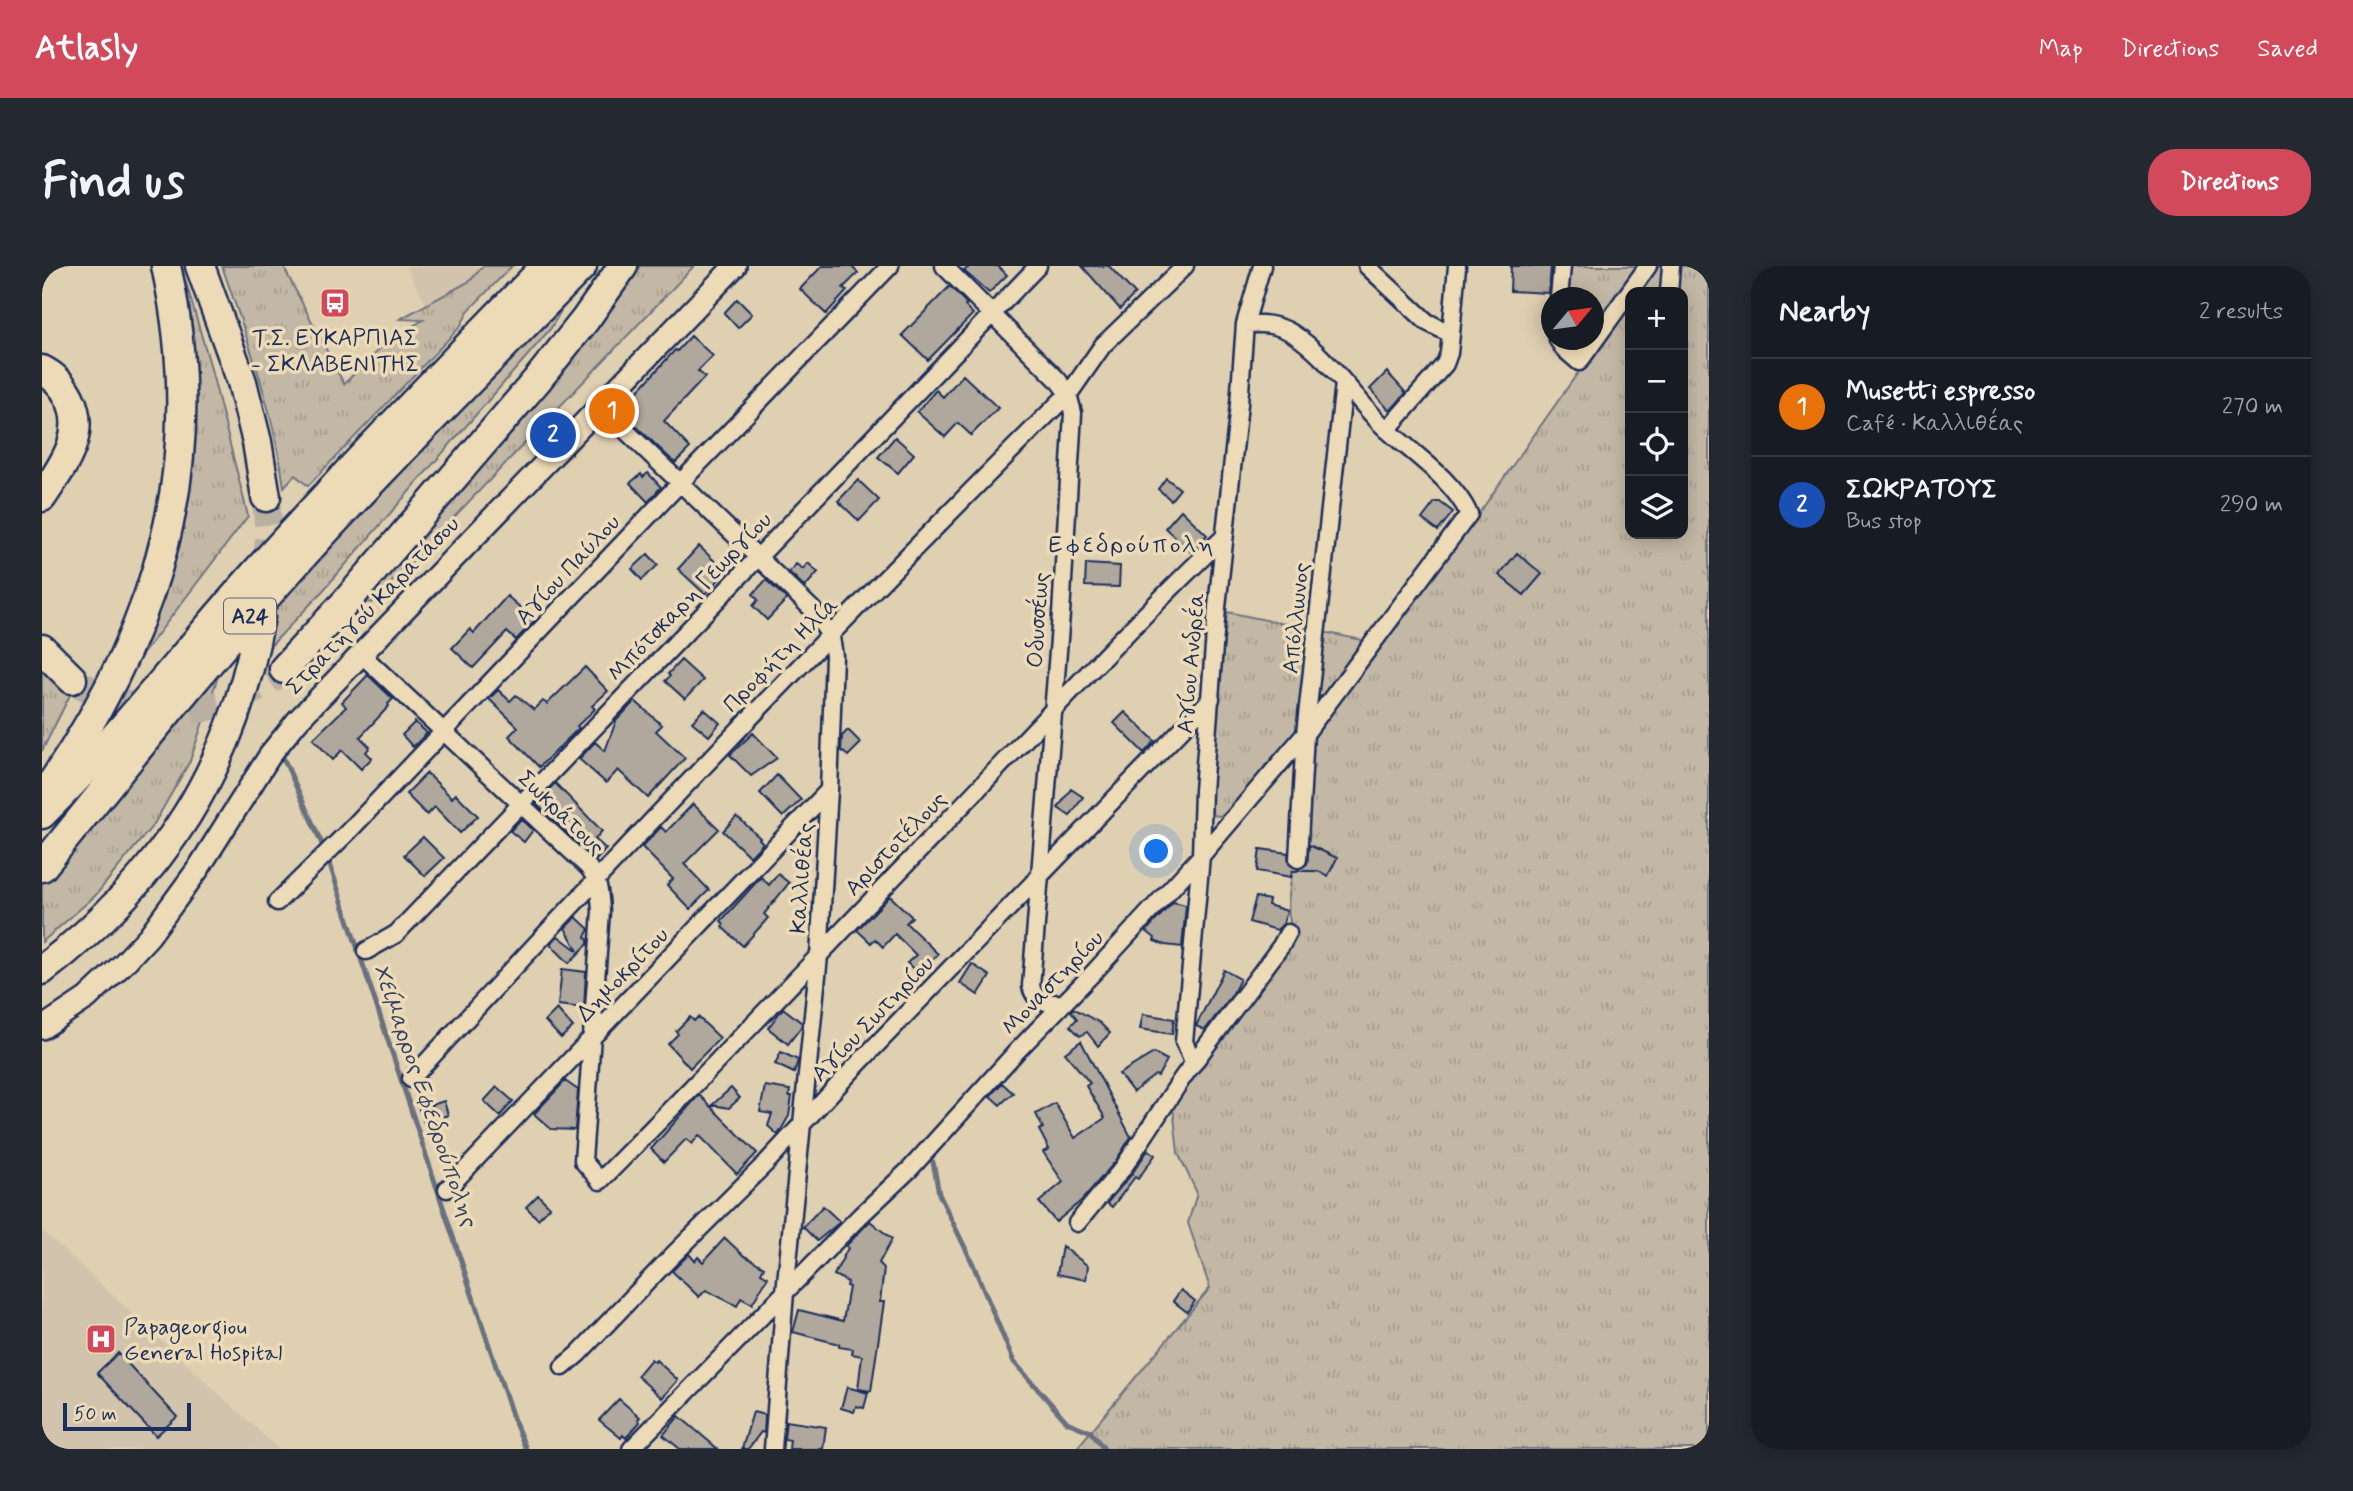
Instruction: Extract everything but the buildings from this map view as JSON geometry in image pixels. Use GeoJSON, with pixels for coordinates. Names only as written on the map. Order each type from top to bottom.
{"type":"FeatureCollection","features":[{"type":"Feature","properties":{"kind":"highway"},"geometry":{"type":"LineString","coordinates":[[42,801],[88,730],[122,666],[162,554],[179,465],[182,404],[179,345],[166,266]]}},
{"type":"Feature","properties":{"kind":"highway"},"geometry":{"type":"LineString","coordinates":[[200,266],[242,382],[254,428],[266,497]]}},
{"type":"Feature","properties":{"kind":"highway","name":"Α24"},"geometry":{"type":"LineString","coordinates":[[42,814],[101,752],[208,626],[320,502],[546,266]]}},
{"type":"Feature","properties":{"kind":"highway","name":"Α24"},"geometry":{"type":"LineString","coordinates":[[42,867],[155,727],[289,571],[582,266]]}},
{"type":"Feature","properties":{"kind":"highway"},"geometry":{"type":"LineString","coordinates":[[284,669],[346,602],[538,379],[586,320],[623,266]]}},
{"type":"Feature","properties":{"kind":"highway"},"geometry":{"type":"LineString","coordinates":[[42,370],[50,374],[67,393],[76,415],[75,437],[65,463],[42,497]]}},
{"type":"Feature","properties":{"kind":"highway"},"geometry":{"type":"LineString","coordinates":[[42,970],[84,937],[127,894],[169,842],[194,805],[216,762],[242,696],[260,617]]}},
{"type":"Feature","properties":{"kind":"highway"},"geometry":{"type":"LineString","coordinates":[[42,649],[72,679]]}},
{"type":"Feature","properties":{"kind":"street","name":"Στρατηγού Καρατάσου"},"geometry":{"type":"LineString","coordinates":[[78,1006],[124,964],[149,936],[198,869],[284,737],[360,653],[438,576],[734,266]]}},
{"type":"Feature","properties":{"kind":"street","name":"Αγίου Παύλου"},"geometry":{"type":"LineString","coordinates":[[277,902],[445,731],[890,266]]}},
{"type":"Feature","properties":{"kind":"street"},"geometry":{"type":"LineString","coordinates":[[944,266],[1058,380],[1068,394]]}},
{"type":"Feature","properties":{"kind":"street","name":"Μπότσκαρη Γεωργίου"},"geometry":{"type":"LineString","coordinates":[[366,951],[396,934],[1038,266]]}},
{"type":"Feature","properties":{"kind":"street","name":"Προφήτη Ηλία"},"geometry":{"type":"LineString","coordinates":[[411,1079],[596,878],[1068,394],[1109,338],[1185,266]]}},
{"type":"Feature","properties":{"kind":"street","name":"Αγίου Ανδρέα"},"geometry":{"type":"LineString","coordinates":[[1194,1063],[1184,1042],[1201,856],[1203,791],[1224,537],[1237,429],[1245,324],[1262,266]]}},
{"type":"Feature","properties":{"kind":"street"},"geometry":{"type":"LineString","coordinates":[[1367,266],[1427,323],[1451,334]]}},
{"type":"Feature","properties":{"kind":"street"},"geometry":{"type":"LineString","coordinates":[[1245,324],[1274,325],[1291,332],[1319,356],[1387,430],[1445,364],[1449,353],[1457,266]]}},
{"type":"Feature","properties":{"kind":"street"},"geometry":{"type":"LineString","coordinates":[[1560,287],[1562,266]]}},
{"type":"Feature","properties":{"kind":"street"},"geometry":{"type":"LineString","coordinates":[[1604,327],[1648,266]]}},
{"type":"Feature","properties":{"kind":"street"},"geometry":{"type":"LineString","coordinates":[[1669,287],[1671,266]]}},
{"type":"Feature","properties":{"kind":"street"},"geometry":{"type":"LineString","coordinates":[[1565,350],[1579,362],[1588,350]]}},
{"type":"Feature","properties":{"kind":"street","name":"Απόλλωνος"},"geometry":{"type":"LineString","coordinates":[[1298,859],[1305,734],[1344,383]]}},
{"type":"Feature","properties":{"kind":"street","name":"Οδυσσέως"},"geometry":{"type":"LineString","coordinates":[[1064,1003],[1044,1002],[1036,998],[1032,991],[1073,434],[1073,413],[1068,394]]}},
{"type":"Feature","properties":{"kind":"street","name":"Καλλιθέας"},"geometry":{"type":"LineString","coordinates":[[600,406],[812,609],[831,637],[834,668],[819,956],[772,1449]]}},
{"type":"Feature","properties":{"kind":"street","name":"Μοναστηρίου"},"geometry":{"type":"LineString","coordinates":[[631,1449],[910,1169],[1201,856],[1305,734],[1469,514],[1449,487],[1387,430]]}},
{"type":"Feature","properties":{"kind":"street","name":"Αριστοτέλους"},"geometry":{"type":"LineString","coordinates":[[600,1181],[819,956],[1053,709],[1224,537]]}},
{"type":"Feature","properties":{"kind":"street","name":"Σωκράτους"},"geometry":{"type":"LineString","coordinates":[[360,653],[522,803],[596,878],[601,911],[583,1161],[600,1181]]}},
{"type":"Feature","properties":{"kind":"street","name":"Αγίου Σωτηρίου"},"geometry":{"type":"LineString","coordinates":[[563,1367],[802,1124],[1211,699]]}},
{"type":"Feature","properties":{"kind":"street","name":"Δημοκρίτου"},"geometry":{"type":"LineString","coordinates":[[447,1189],[829,790]]}},
{"type":"Feature","properties":{"kind":"street"},"geometry":{"type":"LineString","coordinates":[[1077,1223],[1123,1168],[1194,1063],[1281,946],[1287,933]]}},
{"type":"Feature","properties":{"kind":"street"},"geometry":{"type":"LineString","coordinates":[[42,1028],[78,1006]]}},
{"type":"Feature","properties":{"kind":"street"},"geometry":{"type":"LineString","coordinates":[[42,1041],[78,1006]]}},
{"type":"Feature","properties":{"kind":"shaded area"},"geometry":{"type":"Polygon","coordinates":[[[406,266],[503,266],[434,320],[406,266]]]}},
{"type":"Feature","properties":{"kind":"shaded area","name":"Papageorgiou General Hospital"},"geometry":{"type":"Polygon","coordinates":[[[42,1230],[279,1449],[42,1449],[42,1230]]]}},
{"type":"Feature","properties":{"kind":"green space"},"geometry":{"type":"Polygon","coordinates":[[[173,266],[181,266],[209,361],[248,516],[107,701],[180,433],[173,266]]]}},
{"type":"Feature","properties":{"kind":"green space"},"geometry":{"type":"Polygon","coordinates":[[[222,266],[283,266],[344,384],[387,341],[423,320],[400,319],[470,281],[483,266],[512,266],[469,310],[460,327],[308,486],[295,475],[284,487],[267,402],[222,266]]]}},
{"type":"Feature","properties":{"kind":"green space"},"geometry":{"type":"Polygon","coordinates":[[[623,266],[694,266],[372,603],[353,599],[623,266]]]}},
{"type":"Feature","properties":{"kind":"green space"},"geometry":{"type":"Polygon","coordinates":[[[1566,266],[1709,266],[1709,1449],[1076,1449],[1210,1288],[1188,1223],[1197,1193],[1178,1153],[1173,1107],[1294,930],[1290,923],[1289,896],[1295,859],[1302,857],[1311,777],[1314,711],[1230,812],[1220,816],[1213,815],[1209,801],[1227,612],[1381,644],[1482,509],[1591,354],[1585,350],[1604,350],[1604,287],[1564,287],[1566,266]]]}},
{"type":"Feature","properties":{"kind":"green space"},"geometry":{"type":"Polygon","coordinates":[[[579,279],[551,328],[320,594],[263,654],[269,610],[579,279]]]}},
{"type":"Feature","properties":{"kind":"green space"},"geometry":{"type":"Polygon","coordinates":[[[222,664],[190,761],[154,824],[95,896],[42,942],[42,877],[222,664]]]}},
{"type":"Feature","properties":{"kind":"green space"},"geometry":{"type":"Polygon","coordinates":[[[42,665],[73,689],[42,751],[42,665]]]}},
{"type":"Feature","properties":{"kind":"waterway","name":"Χείμαρρος Εφεδρούπολης"},"geometry":{"type":"LineString","coordinates":[[282,755],[326,853],[513,1418],[526,1449]]}},
{"type":"Feature","properties":{"kind":"waterway","name":"Χείμαρρος Εφεδρούπολης"},"geometry":{"type":"LineString","coordinates":[[933,1162],[939,1194],[972,1262],[1014,1362],[1067,1422],[1091,1432],[1104,1449]]}},
{"type":"Feature","properties":{"kind":"tunnel"},"geometry":{"type":"LineString","coordinates":[[266,497],[269,537],[267,573]]}},
{"type":"Feature","properties":{"kind":"tunnel"},"geometry":{"type":"LineString","coordinates":[[72,679],[98,694],[125,704],[152,710],[180,711],[234,699],[260,686],[284,669]]}},
{"type":"Feature","properties":{"kind":"place","name":"Τ.Σ. ΕΥΚΑΡΠΙΑΣ - ΣΚΛΑΒΕΝΙΤΗΣ"},"geometry":{"type":"Point","coordinates":[335,303]}},
{"type":"Feature","properties":{"kind":"place","name":"Musetti espresso"},"geometry":{"type":"Point","coordinates":[612,411]}},
{"type":"Feature","properties":{"kind":"place","name":"ΣΩΚΡΑΤΟΥΣ"},"geometry":{"type":"Point","coordinates":[553,435]}},
{"type":"Feature","properties":{"kind":"place","name":"Papageorgiou General Hospital"},"geometry":{"type":"Point","coordinates":[101,1339]}},
{"type":"Feature","properties":{"kind":"district","name":"Εφεδρούπολη"},"geometry":{"type":"Point","coordinates":[1132,544]}}]}
